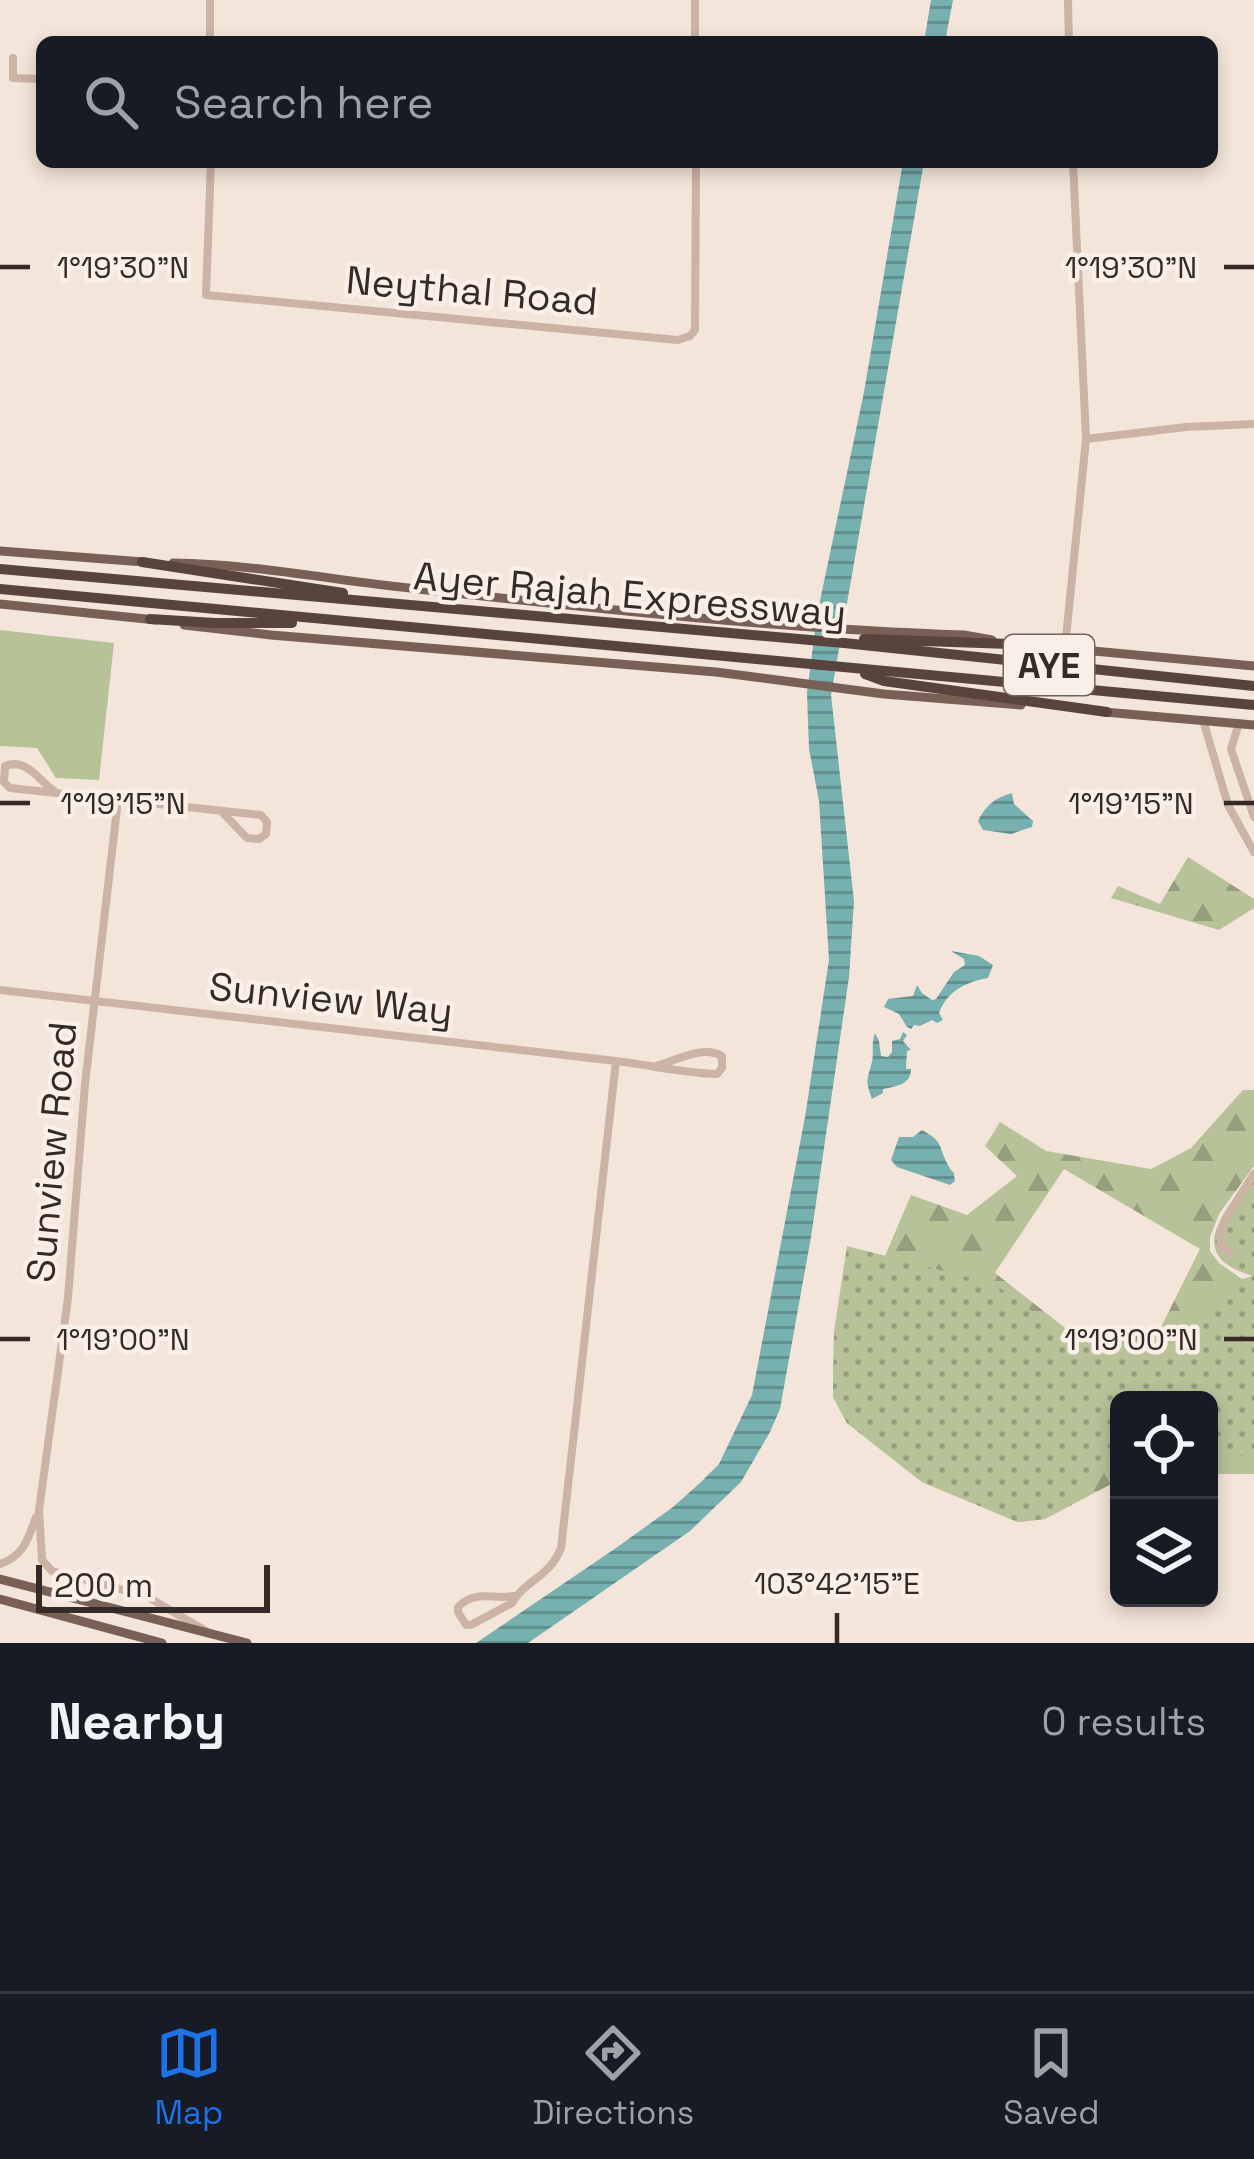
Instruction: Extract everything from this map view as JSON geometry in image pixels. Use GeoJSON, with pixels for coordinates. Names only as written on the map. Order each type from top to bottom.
{"type":"FeatureCollection","features":[{"type":"Feature","properties":{"kind":"highway"},"geometry":{"type":"LineString","coordinates":[[142,562],[326,588],[376,601]]}},
{"type":"Feature","properties":{"kind":"highway","name":"Ayer Rajah Expressway"},"geometry":{"type":"LineString","coordinates":[[0,568],[844,643],[1254,686]]}},
{"type":"Feature","properties":{"kind":"highway","name":"Ayer Rajah Expressway"},"geometry":{"type":"LineString","coordinates":[[0,589],[1254,706]]}},
{"type":"Feature","properties":{"kind":"highway"},"geometry":{"type":"LineString","coordinates":[[150,619],[285,624],[301,619]]}},
{"type":"Feature","properties":{"kind":"highway"},"geometry":{"type":"LineString","coordinates":[[844,643],[859,638],[1010,644]]}},
{"type":"Feature","properties":{"kind":"highway"},"geometry":{"type":"LineString","coordinates":[[850,669],[884,681],[1107,712]]}},
{"type":"Feature","properties":{"kind":"main road"},"geometry":{"type":"LineString","coordinates":[[0,551],[210,563],[569,605],[862,632],[964,634],[1010,644],[1254,666]]}},
{"type":"Feature","properties":{"kind":"main road"},"geometry":{"type":"LineString","coordinates":[[0,604],[150,619],[208,630],[562,658],[884,694],[1254,725]]}},
{"type":"Feature","properties":{"kind":"main road"},"geometry":{"type":"LineString","coordinates":[[0,1577],[247,1643]]}},
{"type":"Feature","properties":{"kind":"main road"},"geometry":{"type":"LineString","coordinates":[[0,1599],[162,1643]]}},
{"type":"Feature","properties":{"kind":"street"},"geometry":{"type":"LineString","coordinates":[[210,0],[210,36]]}},
{"type":"Feature","properties":{"kind":"street"},"geometry":{"type":"LineString","coordinates":[[695,0],[695,36]]}},
{"type":"Feature","properties":{"kind":"street"},"geometry":{"type":"LineString","coordinates":[[1068,0],[1069,36]]}},
{"type":"Feature","properties":{"kind":"street"},"geometry":{"type":"LineString","coordinates":[[13,58],[13,78],[36,79]]}},
{"type":"Feature","properties":{"kind":"street","name":"Neythal Road"},"geometry":{"type":"LineString","coordinates":[[212,168],[206,295],[678,340],[695,330],[695,168]]}},
{"type":"Feature","properties":{"kind":"street"},"geometry":{"type":"LineString","coordinates":[[1065,649],[1086,439],[1073,168]]}},
{"type":"Feature","properties":{"kind":"street"},"geometry":{"type":"LineString","coordinates":[[1086,439],[1254,424]]}},
{"type":"Feature","properties":{"kind":"street"},"geometry":{"type":"LineString","coordinates":[[1203,720],[1223,792],[1254,853]]}},
{"type":"Feature","properties":{"kind":"street"},"geometry":{"type":"LineString","coordinates":[[1239,724],[1231,749],[1254,817]]}},
{"type":"Feature","properties":{"kind":"street"},"geometry":{"type":"LineString","coordinates":[[1212,752],[1231,749]]}},
{"type":"Feature","properties":{"kind":"street"},"geometry":{"type":"LineString","coordinates":[[58,793],[40,782],[28,766],[5,766],[7,786],[58,793],[118,800],[261,815],[267,822],[266,834],[260,839],[247,838],[221,811]]}},
{"type":"Feature","properties":{"kind":"street"},"geometry":{"type":"LineString","coordinates":[[1223,792],[1243,789]]}},
{"type":"Feature","properties":{"kind":"street"},"geometry":{"type":"LineString","coordinates":[[1233,816],[1243,789]]}},
{"type":"Feature","properties":{"kind":"street","name":"Sunview Road"},"geometry":{"type":"LineString","coordinates":[[118,800],[85,1084],[68,1298],[39,1510],[42,1560],[52,1570],[146,1596],[211,1634]]}},
{"type":"Feature","properties":{"kind":"street","name":"Sunview Way"},"geometry":{"type":"LineString","coordinates":[[0,990],[665,1070],[717,1074],[722,1056],[704,1050],[656,1066]]}},
{"type":"Feature","properties":{"kind":"street"},"geometry":{"type":"LineString","coordinates":[[514,1596],[512,1603],[471,1625],[458,1612],[465,1600],[478,1594],[514,1596],[549,1570],[561,1548],[616,1061]]}},
{"type":"Feature","properties":{"kind":"street"},"geometry":{"type":"LineString","coordinates":[[1230,1253],[1221,1246],[1220,1232],[1254,1174]]}},
{"type":"Feature","properties":{"kind":"street","name":"Sunview Road"},"geometry":{"type":"LineString","coordinates":[[0,1564],[25,1548],[39,1510]]}},
{"type":"Feature","properties":{"kind":"green space"},"geometry":{"type":"Polygon","coordinates":[[[0,630],[114,643],[99,780],[56,778],[37,748],[0,746],[0,630]]]}},
{"type":"Feature","properties":{"kind":"green space"},"geometry":{"type":"Polygon","coordinates":[[[1188,857],[1254,899],[1254,908],[1219,930],[1111,898],[1118,886],[1160,904],[1188,857]]]}},
{"type":"Feature","properties":{"kind":"green space"},"geometry":{"type":"Polygon","coordinates":[[[1243,1090],[1254,1090],[1254,1166],[1219,1214],[1210,1251],[1242,1279],[1254,1277],[1254,1474],[1218,1474],[1218,1391],[1110,1391],[1110,1485],[1045,1519],[1018,1522],[922,1482],[847,1423],[833,1397],[834,1332],[949,1336],[867,1252],[885,1256],[911,1195],[967,1215],[1017,1176],[985,1146],[1000,1122],[1046,1151],[1151,1169],[1191,1148],[1243,1090]],[[1064,1169],[995,1273],[1078,1338],[1098,1343],[1162,1325],[1200,1249],[1064,1169]]]}},
{"type":"Feature","properties":{"kind":"green space"},"geometry":{"type":"Polygon","coordinates":[[[1254,1173],[1254,1456],[1218,1455],[1218,1391],[1110,1391],[1110,1460],[1088,1474],[1045,1519],[1018,1522],[922,1482],[847,1423],[833,1397],[834,1332],[847,1246],[994,1284],[1077,1343],[1154,1362],[1243,1279],[1253,1276],[1219,1256],[1214,1244],[1222,1217],[1254,1173]]]}},
{"type":"Feature","properties":{"kind":"water"},"geometry":{"type":"Polygon","coordinates":[[[931,0],[953,0],[946,36],[925,36],[931,0]]]}},
{"type":"Feature","properties":{"kind":"water"},"geometry":{"type":"Polygon","coordinates":[[[902,168],[923,168],[831,695],[854,901],[849,977],[780,1409],[741,1482],[690,1531],[528,1643],[476,1643],[616,1548],[701,1482],[719,1464],[752,1395],[805,1117],[829,960],[807,693],[817,615],[864,392],[902,168]]]}},
{"type":"Feature","properties":{"kind":"water"},"geometry":{"type":"Polygon","coordinates":[[[1012,793],[1014,804],[1033,821],[1032,827],[1011,834],[983,830],[978,821],[984,811],[1012,793]]]}},
{"type":"Feature","properties":{"kind":"water"},"geometry":{"type":"Polygon","coordinates":[[[951,951],[979,956],[993,965],[988,978],[952,993],[939,1013],[943,1020],[907,1027],[899,1014],[884,1007],[888,999],[913,996],[917,985],[936,999],[954,972],[965,965],[951,951]]]}},
{"type":"Feature","properties":{"kind":"water"},"geometry":{"type":"Polygon","coordinates":[[[903,1032],[907,1035],[903,1041],[911,1050],[907,1051],[908,1078],[872,1099],[868,1080],[875,1033],[881,1056],[888,1057],[892,1041],[903,1032]]]}},
{"type":"Feature","properties":{"kind":"water"},"geometry":{"type":"Polygon","coordinates":[[[922,1130],[937,1141],[954,1172],[955,1181],[950,1185],[897,1167],[891,1160],[899,1137],[913,1137],[922,1130]]]}}]}
